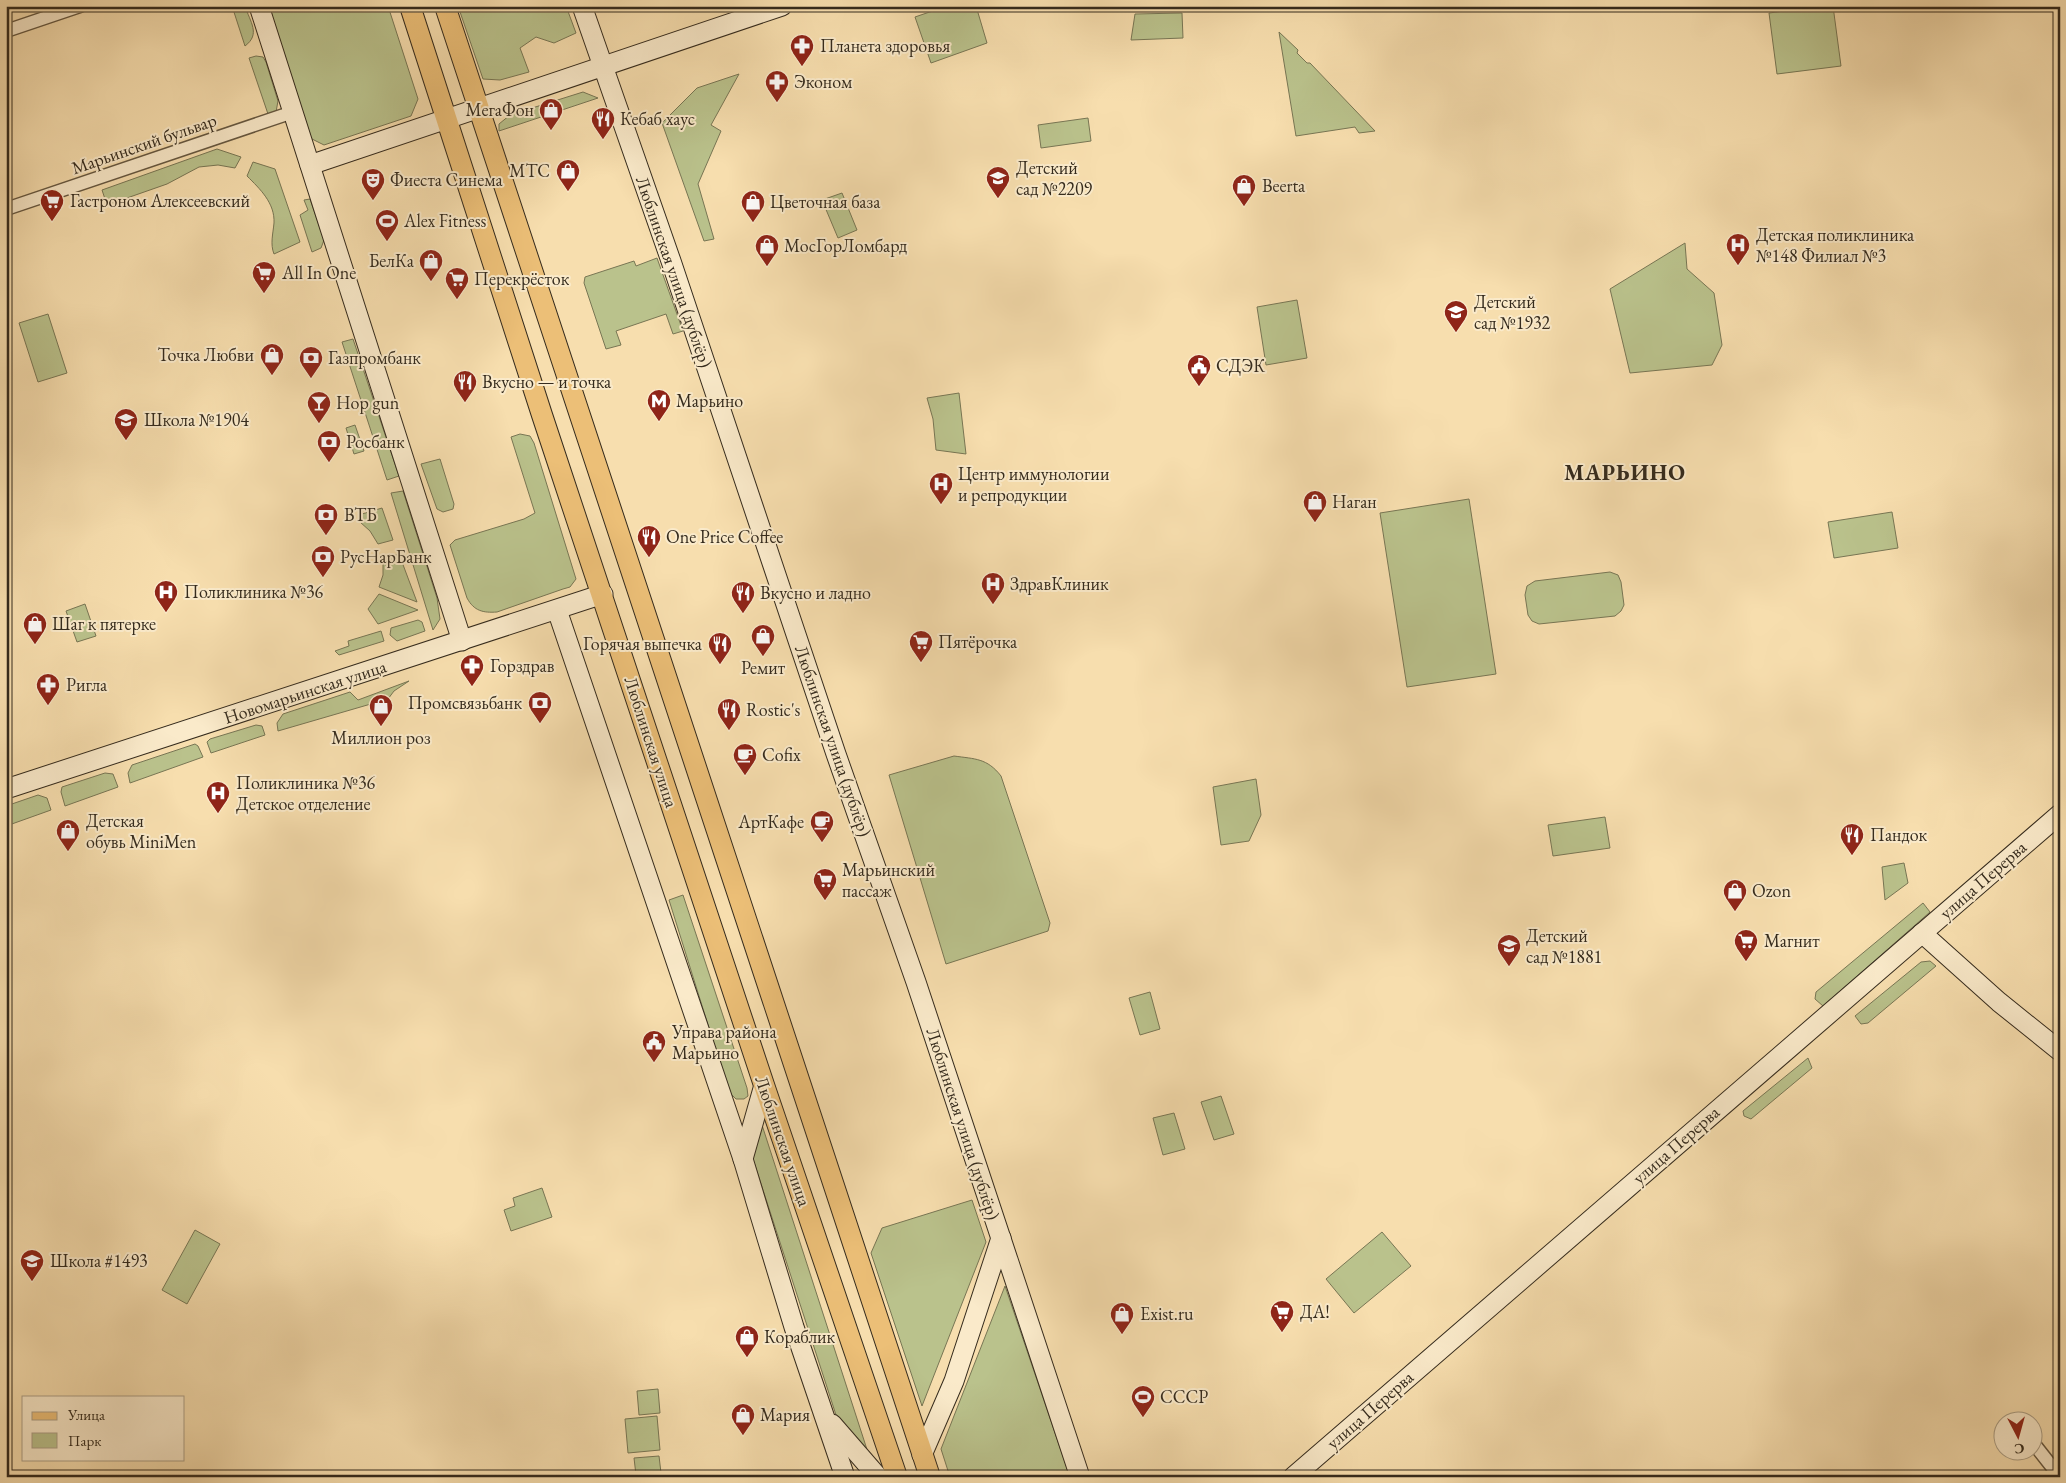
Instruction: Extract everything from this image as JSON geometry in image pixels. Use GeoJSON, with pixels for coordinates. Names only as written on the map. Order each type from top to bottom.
{"type":"FeatureCollection","features":[{"type":"Feature","properties":{"kind":"main road","name":"Люблинская улица"},"geometry":{"type":"LineString","coordinates":[[410,6],[445,118],[764,1085],[896,1477]]}},
{"type":"Feature","properties":{"kind":"main road","name":"Люблинская улица"},"geometry":{"type":"LineString","coordinates":[[445,6],[930,1477]]}},
{"type":"Feature","properties":{"kind":"street"},"geometry":{"type":"LineString","coordinates":[[6,31],[80,6]]}},
{"type":"Feature","properties":{"kind":"street"},"geometry":{"type":"LineString","coordinates":[[259,6],[462,641]]}},
{"type":"Feature","properties":{"kind":"street","name":"Люблинская улица (дублёр)"},"geometry":{"type":"LineString","coordinates":[[582,6],[683,298],[836,754],[913,973],[1080,1477]]}},
{"type":"Feature","properties":{"kind":"street"},"geometry":{"type":"LineString","coordinates":[[310,165],[782,6]]}},
{"type":"Feature","properties":{"kind":"street","name":"Марьинский бульвар"},"geometry":{"type":"LineString","coordinates":[[6,209],[293,112]]}},
{"type":"Feature","properties":{"kind":"street","name":"Новомарьинская улица"},"geometry":{"type":"LineString","coordinates":[[6,789],[602,594]]}},
{"type":"Feature","properties":{"kind":"street"},"geometry":{"type":"LineString","coordinates":[[557,610],[743,1159],[794,1327],[844,1477]]}},
{"type":"Feature","properties":{"kind":"street","name":"улица Перерва"},"geometry":{"type":"LineString","coordinates":[[1293,1477],[2060,814]]}},
{"type":"Feature","properties":{"kind":"street"},"geometry":{"type":"LineString","coordinates":[[1922,933],[1999,1002],[2060,1051]]}},
{"type":"Feature","properties":{"kind":"street"},"geometry":{"type":"LineString","coordinates":[[743,1159],[764,1085]]}},
{"type":"Feature","properties":{"kind":"street"},"geometry":{"type":"LineString","coordinates":[[922,1455],[954,1381],[1001,1238]]}},
{"type":"Feature","properties":{"kind":"street"},"geometry":{"type":"LineString","coordinates":[[823,1413],[878,1477]]}},
{"type":"Feature","properties":{"kind":"street"},"geometry":{"type":"LineString","coordinates":[[2044,1457],[2060,1477]]}},
{"type":"Feature","properties":{"kind":"green space"},"geometry":{"type":"Polygon","coordinates":[[[232,6],[245,6],[253,28],[252,37],[245,46],[232,6]]]}},
{"type":"Feature","properties":{"kind":"green space"},"geometry":{"type":"Polygon","coordinates":[[[269,6],[388,6],[418,99],[411,116],[324,145],[310,138],[269,6]]]}},
{"type":"Feature","properties":{"kind":"green space"},"geometry":{"type":"Polygon","coordinates":[[[458,6],[566,6],[576,33],[554,43],[536,37],[520,48],[529,72],[500,80],[483,79],[458,6]]]}},
{"type":"Feature","properties":{"kind":"green space"},"geometry":{"type":"Polygon","coordinates":[[[947,6],[976,6],[987,43],[931,63],[915,17],[947,6]]]}},
{"type":"Feature","properties":{"kind":"green space"},"geometry":{"type":"Polygon","coordinates":[[[1833,6],[1841,66],[1777,74],[1769,13],[1833,6]]]}},
{"type":"Feature","properties":{"kind":"green space"},"geometry":{"type":"Polygon","coordinates":[[[1182,13],[1183,38],[1131,40],[1135,14],[1182,13]]]}},
{"type":"Feature","properties":{"kind":"green space"},"geometry":{"type":"Polygon","coordinates":[[[1279,32],[1298,50],[1297,53],[1307,63],[1310,63],[1375,131],[1359,133],[1355,127],[1296,136],[1279,32]]]}},
{"type":"Feature","properties":{"kind":"green space"},"geometry":{"type":"Polygon","coordinates":[[[263,57],[266,62],[278,101],[276,112],[269,117],[249,58],[263,57]]]}},
{"type":"Feature","properties":{"kind":"green space"},"geometry":{"type":"Polygon","coordinates":[[[739,74],[711,125],[721,131],[698,184],[714,239],[704,241],[662,123],[697,88],[739,74]]]}},
{"type":"Feature","properties":{"kind":"green space"},"geometry":{"type":"Polygon","coordinates":[[[583,92],[598,98],[499,131],[499,124],[510,115],[583,92]]]}},
{"type":"Feature","properties":{"kind":"green space"},"geometry":{"type":"Polygon","coordinates":[[[1088,118],[1091,141],[1041,148],[1038,125],[1088,118]]]}},
{"type":"Feature","properties":{"kind":"green space"},"geometry":{"type":"Polygon","coordinates":[[[217,149],[241,157],[235,168],[218,165],[199,167],[167,184],[107,205],[102,190],[217,149]]]}},
{"type":"Feature","properties":{"kind":"green space"},"geometry":{"type":"Polygon","coordinates":[[[253,162],[275,169],[300,242],[274,254],[272,243],[274,216],[272,209],[266,197],[247,176],[253,162]]]}},
{"type":"Feature","properties":{"kind":"green space"},"geometry":{"type":"Polygon","coordinates":[[[842,193],[857,230],[838,238],[822,200],[842,193]]]}},
{"type":"Feature","properties":{"kind":"green space"},"geometry":{"type":"Polygon","coordinates":[[[310,199],[324,240],[321,248],[312,252],[300,215],[308,210],[304,200],[310,199]]]}},
{"type":"Feature","properties":{"kind":"green space"},"geometry":{"type":"Polygon","coordinates":[[[1685,243],[1687,269],[1714,293],[1722,345],[1712,365],[1630,373],[1610,289],[1685,243]]]}},
{"type":"Feature","properties":{"kind":"green space"},"geometry":{"type":"Polygon","coordinates":[[[657,258],[683,331],[673,334],[666,314],[616,331],[621,345],[606,349],[584,283],[585,277],[634,261],[636,266],[657,258]]]}},
{"type":"Feature","properties":{"kind":"green space"},"geometry":{"type":"Polygon","coordinates":[[[1297,300],[1307,358],[1266,365],[1257,307],[1297,300]]]}},
{"type":"Feature","properties":{"kind":"green space"},"geometry":{"type":"Polygon","coordinates":[[[48,314],[67,373],[38,382],[19,323],[48,314]]]}},
{"type":"Feature","properties":{"kind":"green space"},"geometry":{"type":"Polygon","coordinates":[[[353,339],[399,476],[387,480],[342,342],[353,339]]]}},
{"type":"Feature","properties":{"kind":"green space"},"geometry":{"type":"Polygon","coordinates":[[[959,393],[966,454],[936,450],[933,419],[927,398],[959,393]]]}},
{"type":"Feature","properties":{"kind":"green space"},"geometry":{"type":"Polygon","coordinates":[[[355,425],[364,451],[354,454],[346,428],[355,425]]]}},
{"type":"Feature","properties":{"kind":"green space"},"geometry":{"type":"Polygon","coordinates":[[[520,434],[530,436],[534,443],[576,579],[570,587],[497,612],[487,612],[473,606],[467,598],[450,545],[455,540],[524,519],[535,513],[511,437],[520,434]]]}},
{"type":"Feature","properties":{"kind":"green space"},"geometry":{"type":"Polygon","coordinates":[[[440,459],[454,504],[453,509],[443,512],[437,509],[421,464],[440,459]]]}},
{"type":"Feature","properties":{"kind":"green space"},"geometry":{"type":"Polygon","coordinates":[[[403,491],[437,598],[440,619],[433,630],[391,493],[403,491]]]}},
{"type":"Feature","properties":{"kind":"green space"},"geometry":{"type":"Polygon","coordinates":[[[1469,499],[1496,674],[1407,687],[1380,513],[1469,499]]]}},
{"type":"Feature","properties":{"kind":"green space"},"geometry":{"type":"Polygon","coordinates":[[[382,508],[393,540],[378,544],[370,531],[360,522],[362,514],[382,508]]]}},
{"type":"Feature","properties":{"kind":"green space"},"geometry":{"type":"Polygon","coordinates":[[[1892,512],[1898,548],[1834,558],[1828,522],[1892,512]]]}},
{"type":"Feature","properties":{"kind":"green space"},"geometry":{"type":"Polygon","coordinates":[[[399,554],[417,602],[379,587],[383,575],[383,559],[399,554]]]}},
{"type":"Feature","properties":{"kind":"green space"},"geometry":{"type":"Polygon","coordinates":[[[1610,572],[1618,575],[1621,582],[1624,605],[1615,616],[1539,624],[1532,621],[1528,615],[1525,595],[1527,586],[1535,581],[1610,572]]]}},
{"type":"Feature","properties":{"kind":"green space"},"geometry":{"type":"Polygon","coordinates":[[[379,594],[418,610],[378,624],[368,609],[379,594]]]}},
{"type":"Feature","properties":{"kind":"green space"},"geometry":{"type":"Polygon","coordinates":[[[85,604],[96,636],[77,642],[66,611],[85,604]]]}},
{"type":"Feature","properties":{"kind":"green space"},"geometry":{"type":"Polygon","coordinates":[[[418,620],[422,622],[425,631],[397,641],[390,635],[391,628],[418,620]]]}},
{"type":"Feature","properties":{"kind":"green space"},"geometry":{"type":"Polygon","coordinates":[[[381,631],[384,641],[339,655],[335,651],[349,646],[348,641],[381,631]]]}},
{"type":"Feature","properties":{"kind":"green space"},"geometry":{"type":"Polygon","coordinates":[[[409,681],[394,691],[388,699],[278,731],[277,723],[283,714],[350,692],[358,700],[409,681]]]}},
{"type":"Feature","properties":{"kind":"green space"},"geometry":{"type":"Polygon","coordinates":[[[256,725],[262,726],[265,735],[211,753],[207,742],[210,739],[256,725]]]}},
{"type":"Feature","properties":{"kind":"green space"},"geometry":{"type":"Polygon","coordinates":[[[195,744],[198,746],[203,757],[130,783],[128,773],[132,765],[195,744]]]}},
{"type":"Feature","properties":{"kind":"green space"},"geometry":{"type":"Polygon","coordinates":[[[954,756],[980,760],[991,766],[1001,776],[1050,923],[1048,931],[946,964],[889,775],[954,756]]]}},
{"type":"Feature","properties":{"kind":"green space"},"geometry":{"type":"Polygon","coordinates":[[[105,773],[113,774],[118,787],[65,806],[61,792],[62,787],[105,773]]]}},
{"type":"Feature","properties":{"kind":"green space"},"geometry":{"type":"Polygon","coordinates":[[[1256,779],[1261,815],[1249,841],[1221,845],[1213,787],[1256,779]]]}},
{"type":"Feature","properties":{"kind":"green space"},"geometry":{"type":"Polygon","coordinates":[[[38,795],[47,798],[51,810],[9,825],[6,818],[6,806],[38,795]]]}},
{"type":"Feature","properties":{"kind":"green space"},"geometry":{"type":"Polygon","coordinates":[[[1605,817],[1610,848],[1553,856],[1548,825],[1605,817]]]}},
{"type":"Feature","properties":{"kind":"green space"},"geometry":{"type":"Polygon","coordinates":[[[1904,863],[1908,883],[1885,900],[1882,867],[1904,863]]]}},
{"type":"Feature","properties":{"kind":"green space"},"geometry":{"type":"Polygon","coordinates":[[[683,895],[747,1088],[748,1096],[744,1099],[736,1099],[729,1092],[669,900],[683,895]]]}},
{"type":"Feature","properties":{"kind":"green space"},"geometry":{"type":"Polygon","coordinates":[[[1923,903],[1930,912],[1823,1006],[1815,999],[1816,992],[1923,903]]]}},
{"type":"Feature","properties":{"kind":"green space"},"geometry":{"type":"Polygon","coordinates":[[[1930,961],[1936,966],[1868,1023],[1861,1024],[1855,1016],[1921,962],[1930,961]]]}},
{"type":"Feature","properties":{"kind":"green space"},"geometry":{"type":"Polygon","coordinates":[[[1150,992],[1160,1029],[1140,1035],[1129,998],[1150,992]]]}},
{"type":"Feature","properties":{"kind":"green space"},"geometry":{"type":"Polygon","coordinates":[[[1808,1058],[1812,1068],[1751,1119],[1744,1116],[1743,1111],[1808,1058]]]}},
{"type":"Feature","properties":{"kind":"green space"},"geometry":{"type":"Polygon","coordinates":[[[1221,1096],[1234,1134],[1214,1140],[1201,1102],[1221,1096]]]}},
{"type":"Feature","properties":{"kind":"green space"},"geometry":{"type":"Polygon","coordinates":[[[1174,1113],[1185,1149],[1163,1155],[1153,1118],[1174,1113]]]}},
{"type":"Feature","properties":{"kind":"green space"},"geometry":{"type":"Polygon","coordinates":[[[762,1125],[872,1465],[836,1415],[752,1156],[762,1125]]]}},
{"type":"Feature","properties":{"kind":"green space"},"geometry":{"type":"Polygon","coordinates":[[[542,1188],[552,1217],[511,1231],[504,1210],[515,1206],[513,1198],[542,1188]]]}},
{"type":"Feature","properties":{"kind":"green space"},"geometry":{"type":"Polygon","coordinates":[[[972,1200],[986,1242],[922,1406],[871,1253],[882,1228],[972,1200]]]}},
{"type":"Feature","properties":{"kind":"green space"},"geometry":{"type":"Polygon","coordinates":[[[195,1230],[220,1244],[187,1304],[162,1290],[195,1230]]]}},
{"type":"Feature","properties":{"kind":"green space"},"geometry":{"type":"Polygon","coordinates":[[[1382,1232],[1411,1266],[1354,1313],[1326,1279],[1382,1232]]]}},
{"type":"Feature","properties":{"kind":"green space"},"geometry":{"type":"Polygon","coordinates":[[[1005,1286],[1070,1477],[950,1477],[941,1449],[1005,1286]]]}},
{"type":"Feature","properties":{"kind":"green space"},"geometry":{"type":"Polygon","coordinates":[[[658,1389],[660,1413],[639,1415],[637,1391],[658,1389]]]}},
{"type":"Feature","properties":{"kind":"green space"},"geometry":{"type":"Polygon","coordinates":[[[657,1416],[660,1450],[628,1453],[625,1419],[657,1416]]]}},
{"type":"Feature","properties":{"kind":"green space"},"geometry":{"type":"Polygon","coordinates":[[[659,1456],[661,1473],[636,1475],[634,1458],[659,1456]]]}},
{"type":"Feature","properties":{"kind":"place","name":"Планета здоровья"},"geometry":{"type":"Point","coordinates":[802,67]}},
{"type":"Feature","properties":{"kind":"place","name":"Эконом"},"geometry":{"type":"Point","coordinates":[777,103]}},
{"type":"Feature","properties":{"kind":"place","name":"МегаФон"},"geometry":{"type":"Point","coordinates":[551,131]}},
{"type":"Feature","properties":{"kind":"place","name":"Кебаб хаус"},"geometry":{"type":"Point","coordinates":[603,140]}},
{"type":"Feature","properties":{"kind":"place","name":"МТС"},"geometry":{"type":"Point","coordinates":[568,192]}},
{"type":"Feature","properties":{"kind":"place","name":"Детский сад №2209"},"geometry":{"type":"Point","coordinates":[998,199]}},
{"type":"Feature","properties":{"kind":"place","name":"Фиеста Синема"},"geometry":{"type":"Point","coordinates":[373,201]}},
{"type":"Feature","properties":{"kind":"place","name":"Beerta"},"geometry":{"type":"Point","coordinates":[1244,207]}},
{"type":"Feature","properties":{"kind":"place","name":"Гастроном Алексеевский"},"geometry":{"type":"Point","coordinates":[52,222]}},
{"type":"Feature","properties":{"kind":"place","name":"Цветочная база"},"geometry":{"type":"Point","coordinates":[753,223]}},
{"type":"Feature","properties":{"kind":"place","name":"Alex Fitness"},"geometry":{"type":"Point","coordinates":[387,242]}},
{"type":"Feature","properties":{"kind":"place","name":"Детская поликлиника №148 Филиал №3"},"geometry":{"type":"Point","coordinates":[1738,266]}},
{"type":"Feature","properties":{"kind":"place","name":"МосГорЛомбард"},"geometry":{"type":"Point","coordinates":[767,267]}},
{"type":"Feature","properties":{"kind":"place","name":"БелКа"},"geometry":{"type":"Point","coordinates":[431,282]}},
{"type":"Feature","properties":{"kind":"place","name":"All In One"},"geometry":{"type":"Point","coordinates":[264,294]}},
{"type":"Feature","properties":{"kind":"place","name":"Перекрёсток"},"geometry":{"type":"Point","coordinates":[457,300]}},
{"type":"Feature","properties":{"kind":"place","name":"Детский сад №1932"},"geometry":{"type":"Point","coordinates":[1456,333]}},
{"type":"Feature","properties":{"kind":"place","name":"Точка Любви"},"geometry":{"type":"Point","coordinates":[272,376]}},
{"type":"Feature","properties":{"kind":"place","name":"Газпромбанк"},"geometry":{"type":"Point","coordinates":[311,379]}},
{"type":"Feature","properties":{"kind":"place","name":"СДЭК"},"geometry":{"type":"Point","coordinates":[1199,387]}},
{"type":"Feature","properties":{"kind":"place","name":"Вкусно — и точка"},"geometry":{"type":"Point","coordinates":[465,403]}},
{"type":"Feature","properties":{"kind":"place","name":"Марьино"},"geometry":{"type":"Point","coordinates":[659,422]}},
{"type":"Feature","properties":{"kind":"place","name":"Hop gun"},"geometry":{"type":"Point","coordinates":[319,424]}},
{"type":"Feature","properties":{"kind":"place","name":"Школа №1904"},"geometry":{"type":"Point","coordinates":[126,441]}},
{"type":"Feature","properties":{"kind":"place","name":"Росбанк"},"geometry":{"type":"Point","coordinates":[329,463]}},
{"type":"Feature","properties":{"kind":"place","name":"Центр иммунологии и репродукции"},"geometry":{"type":"Point","coordinates":[941,505]}},
{"type":"Feature","properties":{"kind":"place","name":"Наган"},"geometry":{"type":"Point","coordinates":[1315,523]}},
{"type":"Feature","properties":{"kind":"place","name":"ВТБ"},"geometry":{"type":"Point","coordinates":[326,536]}},
{"type":"Feature","properties":{"kind":"place","name":"One Price Coffee"},"geometry":{"type":"Point","coordinates":[649,558]}},
{"type":"Feature","properties":{"kind":"place","name":"РусНарБанк"},"geometry":{"type":"Point","coordinates":[323,578]}},
{"type":"Feature","properties":{"kind":"place","name":"ЗдравКлиник"},"geometry":{"type":"Point","coordinates":[993,605]}},
{"type":"Feature","properties":{"kind":"place","name":"Поликлиника №36"},"geometry":{"type":"Point","coordinates":[166,613]}},
{"type":"Feature","properties":{"kind":"place","name":"Вкусно и ладно"},"geometry":{"type":"Point","coordinates":[743,614]}},
{"type":"Feature","properties":{"kind":"place","name":"Шаг к пятерке"},"geometry":{"type":"Point","coordinates":[35,645]}},
{"type":"Feature","properties":{"kind":"place","name":"Ремит"},"geometry":{"type":"Point","coordinates":[763,657]}},
{"type":"Feature","properties":{"kind":"place","name":"Пятёрочка"},"geometry":{"type":"Point","coordinates":[921,663]}},
{"type":"Feature","properties":{"kind":"place","name":"Горячая выпечка"},"geometry":{"type":"Point","coordinates":[720,665]}},
{"type":"Feature","properties":{"kind":"place","name":"Горздрав"},"geometry":{"type":"Point","coordinates":[472,687]}},
{"type":"Feature","properties":{"kind":"place","name":"Ригла"},"geometry":{"type":"Point","coordinates":[48,706]}},
{"type":"Feature","properties":{"kind":"place","name":"Промсвязьбанк"},"geometry":{"type":"Point","coordinates":[540,724]}},
{"type":"Feature","properties":{"kind":"place","name":"Миллион роз"},"geometry":{"type":"Point","coordinates":[381,727]}},
{"type":"Feature","properties":{"kind":"place","name":"Rostic's"},"geometry":{"type":"Point","coordinates":[729,731]}},
{"type":"Feature","properties":{"kind":"place","name":"Cofix"},"geometry":{"type":"Point","coordinates":[745,776]}},
{"type":"Feature","properties":{"kind":"place","name":"Поликлиника №36 Детское отделение"},"geometry":{"type":"Point","coordinates":[218,814]}},
{"type":"Feature","properties":{"kind":"place","name":"АртКафе"},"geometry":{"type":"Point","coordinates":[822,843]}},
{"type":"Feature","properties":{"kind":"place","name":"Детская обувь MiniMen"},"geometry":{"type":"Point","coordinates":[68,852]}},
{"type":"Feature","properties":{"kind":"place","name":"Пандок"},"geometry":{"type":"Point","coordinates":[1852,856]}},
{"type":"Feature","properties":{"kind":"place","name":"Марьинский пассаж"},"geometry":{"type":"Point","coordinates":[825,901]}},
{"type":"Feature","properties":{"kind":"place","name":"Ozon"},"geometry":{"type":"Point","coordinates":[1735,912]}},
{"type":"Feature","properties":{"kind":"place","name":"Магнит"},"geometry":{"type":"Point","coordinates":[1746,962]}},
{"type":"Feature","properties":{"kind":"place","name":"Детский сад №1881"},"geometry":{"type":"Point","coordinates":[1509,967]}},
{"type":"Feature","properties":{"kind":"place","name":"Управа района Марьино"},"geometry":{"type":"Point","coordinates":[654,1063]}},
{"type":"Feature","properties":{"kind":"place","name":"Школа #1493"},"geometry":{"type":"Point","coordinates":[32,1282]}},
{"type":"Feature","properties":{"kind":"place","name":"ДА!"},"geometry":{"type":"Point","coordinates":[1282,1333]}},
{"type":"Feature","properties":{"kind":"place","name":"Exist.ru"},"geometry":{"type":"Point","coordinates":[1122,1335]}},
{"type":"Feature","properties":{"kind":"place","name":"Кораблик"},"geometry":{"type":"Point","coordinates":[747,1358]}},
{"type":"Feature","properties":{"kind":"place","name":"СССР"},"geometry":{"type":"Point","coordinates":[1143,1418]}},
{"type":"Feature","properties":{"kind":"place","name":"Мария"},"geometry":{"type":"Point","coordinates":[743,1436]}},
{"type":"Feature","properties":{"kind":"district","name":"МАРЬИНО"},"geometry":{"type":"Point","coordinates":[1625,472]}}]}
